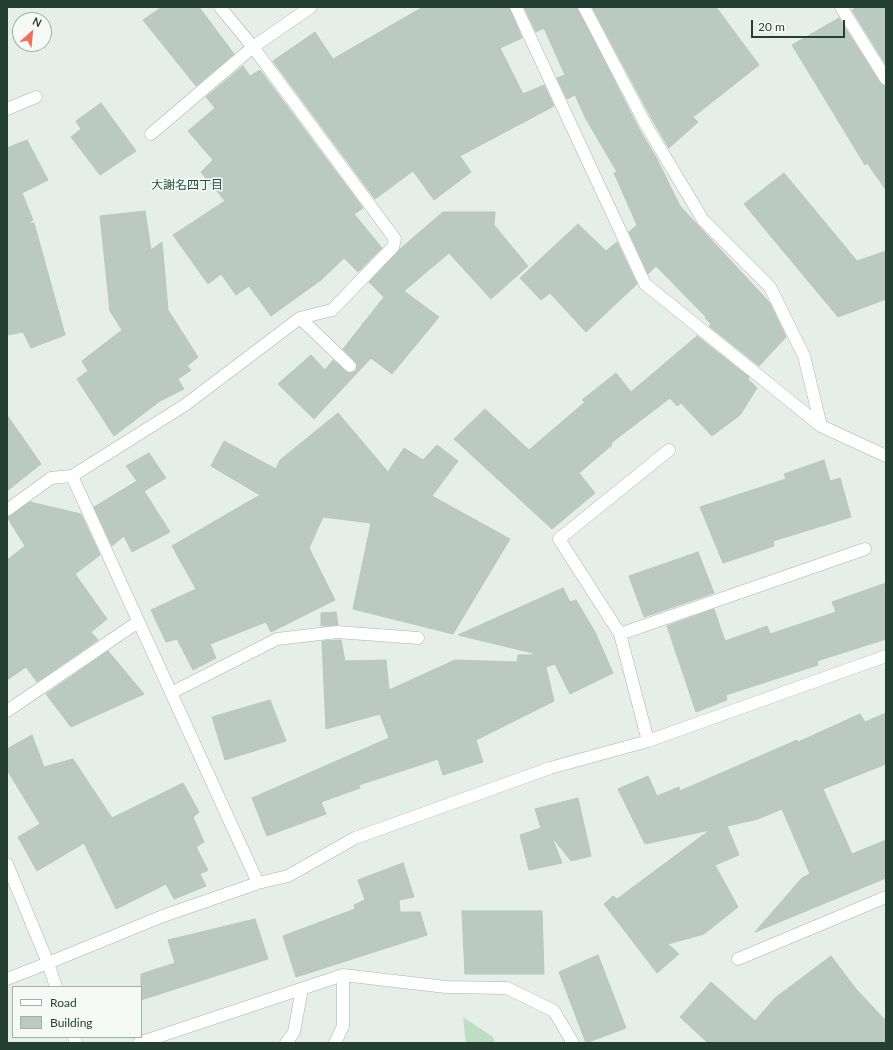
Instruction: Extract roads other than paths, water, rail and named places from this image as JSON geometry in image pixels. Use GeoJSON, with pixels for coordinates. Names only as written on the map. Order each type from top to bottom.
{"type":"FeatureCollection","features":[{"type":"Feature","properties":{"kind":"street"},"geometry":{"type":"LineString","coordinates":[[7,510],[50,478],[72,476],[185,405],[300,318],[332,310],[393,246],[395,239],[253,47],[220,7]]}},
{"type":"Feature","properties":{"kind":"street"},"geometry":{"type":"LineString","coordinates":[[151,134],[253,47],[311,7]]}},
{"type":"Feature","properties":{"kind":"street"},"geometry":{"type":"LineString","coordinates":[[516,7],[645,284],[821,426],[886,456]]}},
{"type":"Feature","properties":{"kind":"street"},"geometry":{"type":"LineString","coordinates":[[584,7],[646,125],[704,220],[770,287],[804,356],[821,426]]}},
{"type":"Feature","properties":{"kind":"street"},"geometry":{"type":"LineString","coordinates":[[841,7],[886,79]]}},
{"type":"Feature","properties":{"kind":"street"},"geometry":{"type":"LineString","coordinates":[[7,109],[36,96]]}},
{"type":"Feature","properties":{"kind":"street"},"geometry":{"type":"LineString","coordinates":[[300,318],[350,366]]}},
{"type":"Feature","properties":{"kind":"street"},"geometry":{"type":"LineString","coordinates":[[648,741],[620,634],[559,538],[669,450]]}},
{"type":"Feature","properties":{"kind":"street"},"geometry":{"type":"LineString","coordinates":[[72,476],[258,882]]}},
{"type":"Feature","properties":{"kind":"street"},"geometry":{"type":"LineString","coordinates":[[620,634],[865,549]]}},
{"type":"Feature","properties":{"kind":"street"},"geometry":{"type":"LineString","coordinates":[[7,711],[138,622]]}},
{"type":"Feature","properties":{"kind":"street"},"geometry":{"type":"LineString","coordinates":[[171,693],[277,639],[337,632],[418,638]]}},
{"type":"Feature","properties":{"kind":"street"},"geometry":{"type":"LineString","coordinates":[[7,979],[163,916],[258,882],[288,876],[363,835],[550,768],[648,741],[886,656]]}},
{"type":"Feature","properties":{"kind":"street"},"geometry":{"type":"LineString","coordinates":[[7,864],[48,963],[56,986]]}},
{"type":"Feature","properties":{"kind":"street"},"geometry":{"type":"LineString","coordinates":[[738,960],[886,897]]}},
{"type":"Feature","properties":{"kind":"street"},"geometry":{"type":"LineString","coordinates":[[335,1043],[343,1026],[343,975]]}},
{"type":"Feature","properties":{"kind":"street"},"geometry":{"type":"LineString","coordinates":[[139,1043],[343,975],[446,987],[507,988],[554,1011],[573,1043]]}},
{"type":"Feature","properties":{"kind":"street"},"geometry":{"type":"LineString","coordinates":[[286,1043],[294,1032],[302,989]]}},
{"type":"Feature","properties":{"kind":"district","name":"大謝名四丁目"},"geometry":{"type":"Point","coordinates":[187,185]}}]}
